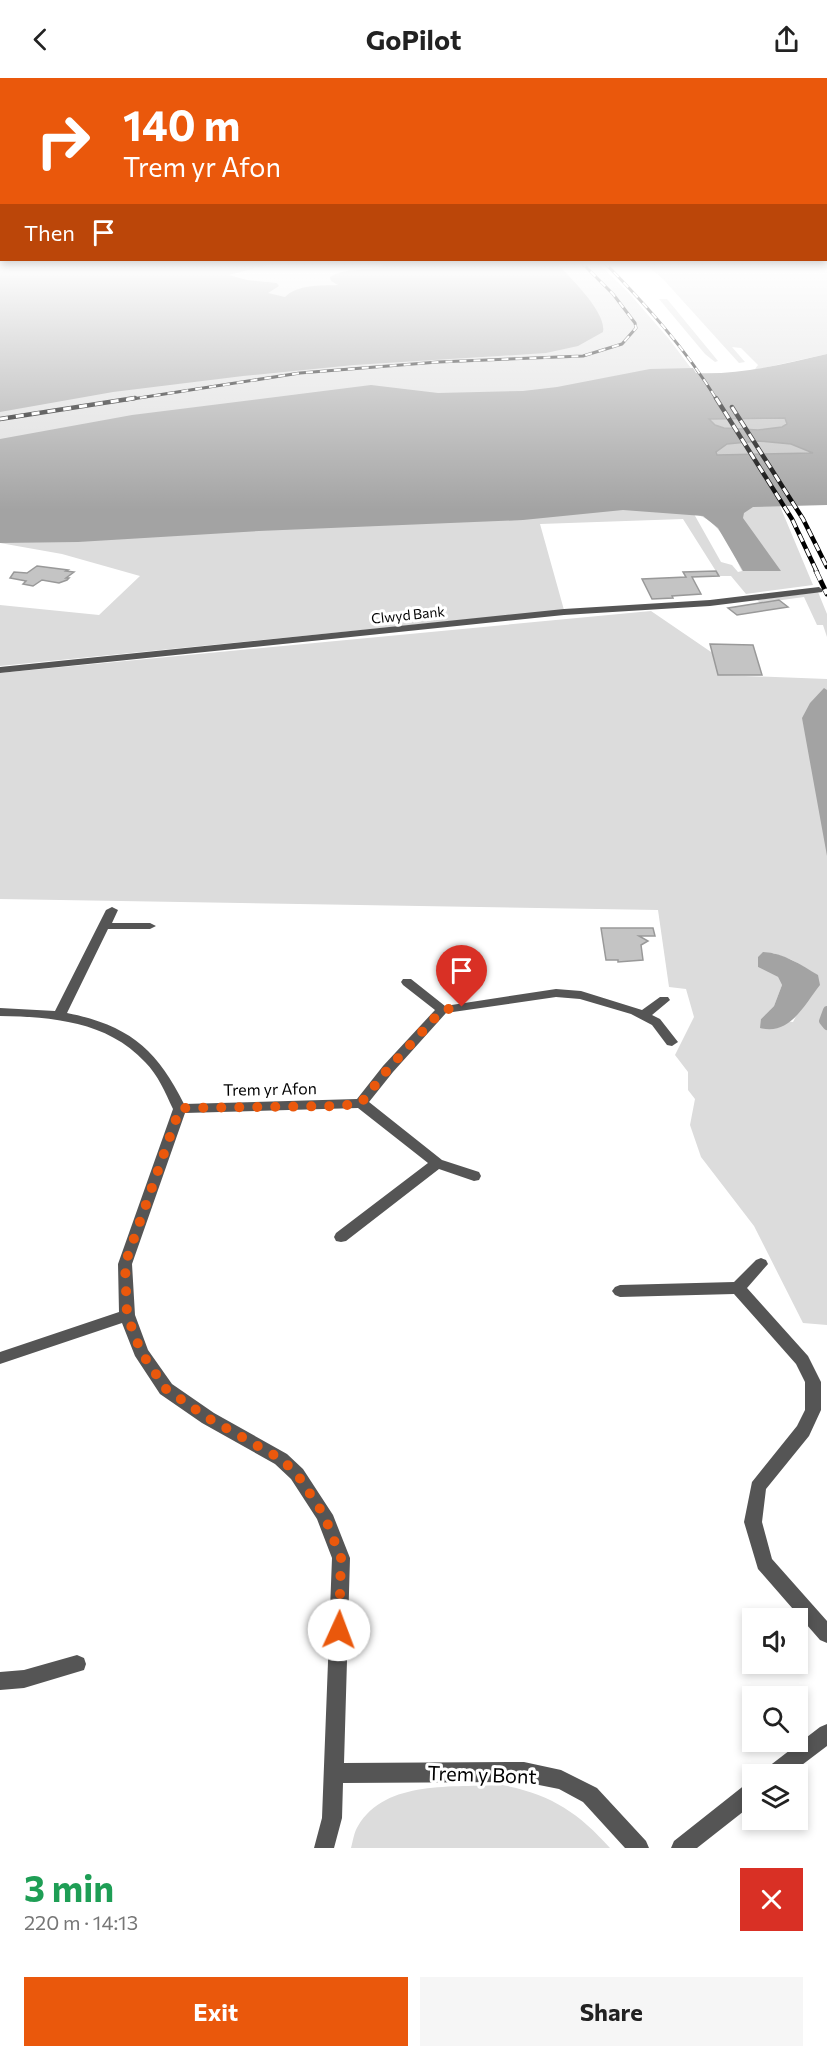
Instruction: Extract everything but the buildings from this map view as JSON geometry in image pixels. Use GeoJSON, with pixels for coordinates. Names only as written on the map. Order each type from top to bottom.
{"type":"FeatureCollection","features":[{"type":"Feature","properties":{"kind":"street","name":"Clwyd Bank"},"geometry":{"type":"LineString","coordinates":[[0,670],[564,612],[710,603],[819,590]]}},
{"type":"Feature","properties":{"kind":"street"},"geometry":{"type":"LineString","coordinates":[[59,1016],[112,910]]}},
{"type":"Feature","properties":{"kind":"street"},"geometry":{"type":"LineString","coordinates":[[104,926],[150,926]]}},
{"type":"Feature","properties":{"kind":"street"},"geometry":{"type":"LineString","coordinates":[[407,982],[442,1010]]}},
{"type":"Feature","properties":{"kind":"street"},"geometry":{"type":"LineString","coordinates":[[474,1176],[437,1163],[361,1103],[388,1069],[442,1010],[556,993],[581,995],[606,1001],[643,1015],[656,1022],[672,1042]]}},
{"type":"Feature","properties":{"kind":"street"},"geometry":{"type":"LineString","coordinates":[[643,1015],[664,1000]]}},
{"type":"Feature","properties":{"kind":"street"},"geometry":{"type":"LineString","coordinates":[[0,1012],[59,1016],[109,1029],[132,1040],[150,1057],[171,1084],[180,1108],[125,1264],[127,1315],[141,1352],[166,1389],[208,1418],[281,1459],[297,1474],[324,1515],[341,1558],[332,1818],[324,1848]]}},
{"type":"Feature","properties":{"kind":"street","name":"Trem yr Afon"},"geometry":{"type":"LineString","coordinates":[[180,1108],[341,1106],[361,1103]]}},
{"type":"Feature","properties":{"kind":"street"},"geometry":{"type":"LineString","coordinates":[[341,1237],[437,1163]]}},
{"type":"Feature","properties":{"kind":"street"},"geometry":{"type":"LineString","coordinates":[[620,1291],[738,1288],[761,1264]]}},
{"type":"Feature","properties":{"kind":"street"},"geometry":{"type":"LineString","coordinates":[[738,1288],[802,1360],[813,1382],[813,1410],[803,1431],[758,1487],[753,1521],[764,1563],[827,1634]]}},
{"type":"Feature","properties":{"kind":"street"},"geometry":{"type":"LineString","coordinates":[[0,1358],[127,1315]]}},
{"type":"Feature","properties":{"kind":"street"},"geometry":{"type":"LineString","coordinates":[[0,1682],[77,1664]]}},
{"type":"Feature","properties":{"kind":"street"},"geometry":{"type":"LineString","coordinates":[[788,1764],[827,1734]]}},
{"type":"Feature","properties":{"kind":"street","name":"Trem y Bont"},"geometry":{"type":"LineString","coordinates":[[334,1773],[524,1772],[561,1780],[590,1795],[639,1848]]}},
{"type":"Feature","properties":{"kind":"street"},"geometry":{"type":"LineString","coordinates":[[681,1848],[742,1800]]}},
{"type":"Feature","properties":{"kind":"shaded area"},"geometry":{"type":"Polygon","coordinates":[[[0,345],[673,345],[700,380],[0,484],[0,345]]]}},
{"type":"Feature","properties":{"kind":"shaded area"},"geometry":{"type":"Polygon","coordinates":[[[0,345],[580,345],[546,353],[354,365],[243,376],[113,392],[0,412],[0,345]]]}},
{"type":"Feature","properties":{"kind":"shaded area"},"geometry":{"type":"Polygon","coordinates":[[[697,345],[705,345],[718,361],[715,362],[697,345]]]}},
{"type":"Feature","properties":{"kind":"shaded area"},"geometry":{"type":"Polygon","coordinates":[[[722,345],[827,345],[827,354],[749,371],[758,365],[741,348],[732,347],[745,362],[739,363],[722,345]]]}},
{"type":"Feature","properties":{"kind":"shaded area"},"geometry":{"type":"Polygon","coordinates":[[[827,354],[827,505],[753,507],[744,513],[743,518],[781,571],[743,571],[718,528],[703,516],[623,510],[523,520],[259,531],[78,542],[0,543],[0,439],[132,415],[371,385],[438,393],[523,391],[557,387],[650,369],[693,368],[696,373],[746,371],[827,354]]]}},
{"type":"Feature","properties":{"kind":"shaded area"},"geometry":{"type":"Polygon","coordinates":[[[777,499],[813,585],[746,594],[731,576],[719,576],[683,519],[540,524],[564,610],[0,666],[0,605],[99,615],[140,576],[62,554],[0,543],[0,508],[777,499]],[[694,514],[721,562],[732,565],[738,572],[742,571],[724,536],[703,517],[694,514]]]}},
{"type":"Feature","properties":{"kind":"shaded area"},"geometry":{"type":"Polygon","coordinates":[[[818,592],[827,614],[827,637],[823,625],[817,625],[804,597],[760,603],[757,600],[818,592]]]}},
{"type":"Feature","properties":{"kind":"shaded area"},"geometry":{"type":"Polygon","coordinates":[[[651,611],[714,654],[718,675],[827,679],[827,1325],[803,1323],[754,1226],[701,1157],[690,1125],[695,1099],[688,1090],[688,1072],[675,1055],[694,1017],[686,989],[669,987],[658,910],[0,899],[0,673],[651,611]],[[773,953],[758,967],[778,977],[782,985],[774,1006],[761,1019],[793,1022],[817,975],[792,960],[773,953]]]}},
{"type":"Feature","properties":{"kind":"shaded area"},"geometry":{"type":"Polygon","coordinates":[[[824,688],[827,690],[827,856],[802,718],[810,703],[824,688]]]}},
{"type":"Feature","properties":{"kind":"shaded area"},"geometry":{"type":"Polygon","coordinates":[[[763,952],[785,957],[805,967],[818,975],[820,985],[795,1017],[780,1027],[771,1029],[760,1028],[761,1019],[774,1006],[782,985],[778,977],[758,967],[758,957],[763,952]]]}},
{"type":"Feature","properties":{"kind":"shaded area"},"geometry":{"type":"Polygon","coordinates":[[[502,1785],[535,1794],[562,1806],[586,1824],[610,1848],[351,1848],[358,1826],[370,1811],[386,1800],[422,1789],[502,1785]]]}},
{"type":"Feature","properties":{"kind":"waterway"},"geometry":{"type":"LineString","coordinates":[[827,1010],[823,1021],[827,1026]]}},
{"type":"Feature","properties":{"kind":"tram line"},"geometry":{"type":"LineString","coordinates":[[0,419],[300,373],[438,362],[583,356],[620,345]]}},
{"type":"Feature","properties":{"kind":"railway"},"geometry":{"type":"LineString","coordinates":[[126,400],[300,373],[438,362],[583,356],[620,345]]}},
{"type":"Feature","properties":{"kind":"railway"},"geometry":{"type":"LineString","coordinates":[[677,345],[717,400]]}},
{"type":"Feature","properties":{"kind":"railway"},"geometry":{"type":"LineString","coordinates":[[0,419],[135,398]]}},
{"type":"Feature","properties":{"kind":"railway"},"geometry":{"type":"LineString","coordinates":[[716,398],[792,519],[817,572]]}},
{"type":"Feature","properties":{"kind":"railway"},"geometry":{"type":"LineString","coordinates":[[732,407],[803,519],[827,567]]}},
{"type":"Feature","properties":{"kind":"railway"},"geometry":{"type":"LineString","coordinates":[[816,571],[827,594]]}},
{"type":"Feature","properties":{"kind":"route"},"geometry":{"type":"LineString","coordinates":[[339,1630],[341,1558],[324,1515],[297,1474],[281,1459],[208,1418],[166,1389],[141,1352],[127,1315],[125,1264],[180,1108],[341,1106],[361,1103],[388,1069],[442,1010],[462,1007]]}}]}
